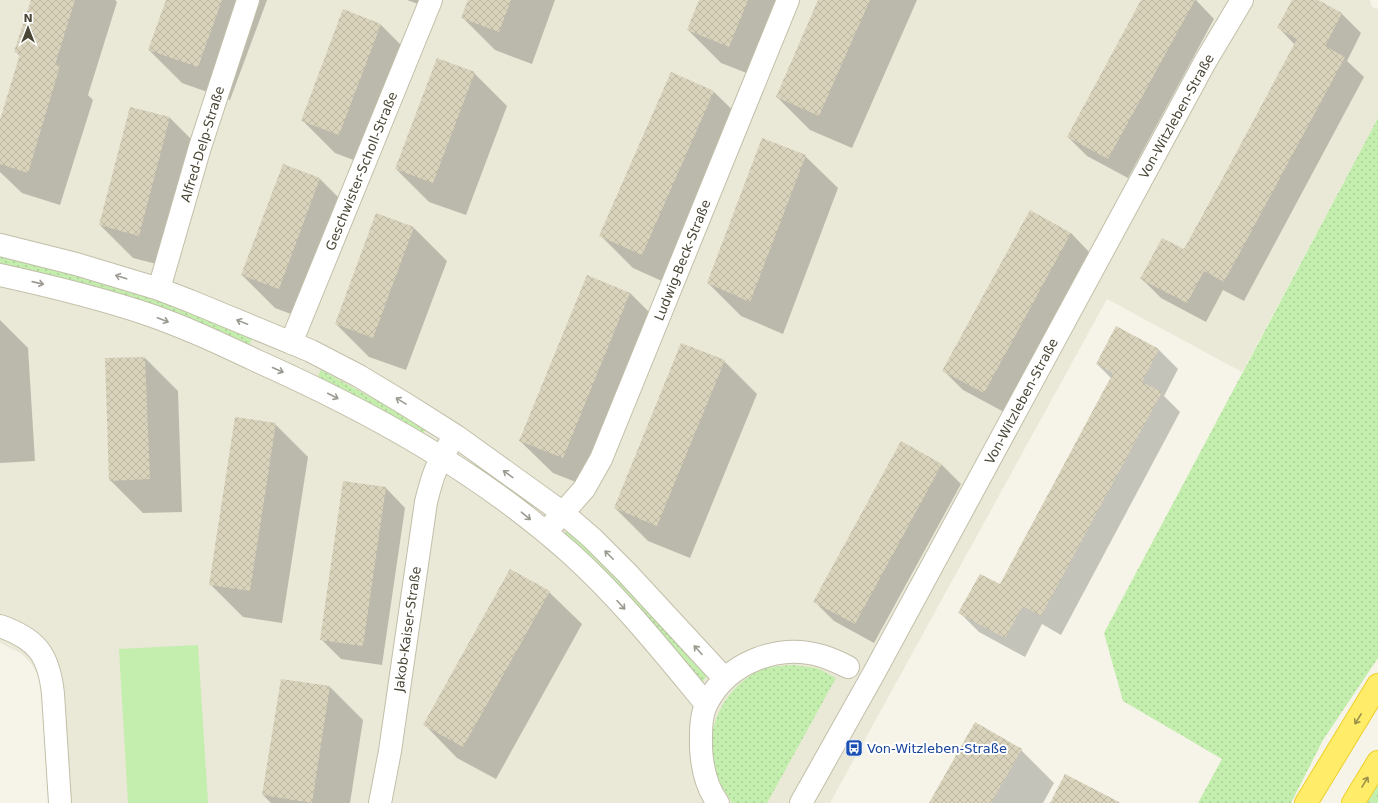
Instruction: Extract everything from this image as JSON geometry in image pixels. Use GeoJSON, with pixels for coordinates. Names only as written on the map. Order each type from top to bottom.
{"type":"FeatureCollection","features":[{"type":"Feature","properties":{"kind":"highway"},"geometry":{"type":"LineString","coordinates":[[1306,803],[1378,685]]}},
{"type":"Feature","properties":{"kind":"highway"},"geometry":{"type":"LineString","coordinates":[[1353,803],[1378,762]]}},
{"type":"Feature","properties":{"kind":"street","name":"Alfred-Delp-Straße"},"geometry":{"type":"LineString","coordinates":[[160,290],[200,147],[248,0]]}},
{"type":"Feature","properties":{"kind":"street","name":"Geschwister-Scholl-Straße"},"geometry":{"type":"LineString","coordinates":[[291,343],[431,0]]}},
{"type":"Feature","properties":{"kind":"street","name":"Ludwig-Beck-Straße"},"geometry":{"type":"LineString","coordinates":[[545,532],[584,489],[601,459],[788,0]]}},
{"type":"Feature","properties":{"kind":"street","name":"Von-Witzleben-Straße"},"geometry":{"type":"LineString","coordinates":[[802,803],[1205,62],[1242,0]]}},
{"type":"Feature","properties":{"kind":"street"},"geometry":{"type":"LineString","coordinates":[[0,245],[76,264],[160,290],[270,333],[311,351],[359,376],[456,436],[563,513],[592,538],[627,573],[724,679]]}},
{"type":"Feature","properties":{"kind":"street"},"geometry":{"type":"LineString","coordinates":[[0,275],[84,294],[150,315],[184,328],[298,379],[373,417],[441,457],[514,507],[594,575],[706,704]]}},
{"type":"Feature","properties":{"kind":"street"},"geometry":{"type":"LineString","coordinates":[[258,361],[270,333]]}},
{"type":"Feature","properties":{"kind":"street"},"geometry":{"type":"LineString","coordinates":[[298,379],[311,351]]}},
{"type":"Feature","properties":{"kind":"street","name":"Jakob-Kaiser-Straße"},"geometry":{"type":"LineString","coordinates":[[380,803],[390,751],[426,502],[433,473],[441,457],[456,436]]}},
{"type":"Feature","properties":{"kind":"street"},"geometry":{"type":"LineString","coordinates":[[0,626],[12,630],[37,647],[46,660],[51,677],[53,694],[60,803]]}},
{"type":"Feature","properties":{"kind":"street"},"geometry":{"type":"LineString","coordinates":[[718,803],[709,787],[704,771],[701,739],[702,721],[706,704],[724,679],[736,669],[752,660],[787,652],[822,656],[848,667]]}},
{"type":"Feature","properties":{"kind":"shaded area"},"geometry":{"type":"Polygon","coordinates":[[[0,0],[1370,0],[1372,7],[1378,9],[1378,118],[1242,372],[1107,299],[830,803],[49,803],[43,693],[40,679],[32,665],[22,654],[0,643],[0,0]]]}},
{"type":"Feature","properties":{"kind":"green space"},"geometry":{"type":"Polygon","coordinates":[[[1378,118],[1378,658],[1323,740],[1291,803],[1198,803],[1222,759],[1123,701],[1104,633],[1378,118]]]}},
{"type":"Feature","properties":{"kind":"green space"},"geometry":{"type":"Polygon","coordinates":[[[0,254],[149,295],[253,338],[248,347],[0,265],[0,254]]]}},
{"type":"Feature","properties":{"kind":"green space"},"geometry":{"type":"Polygon","coordinates":[[[321,370],[427,428],[420,438],[317,378],[321,370]]]}},
{"type":"Feature","properties":{"kind":"green space"},"geometry":{"type":"Polygon","coordinates":[[[476,463],[535,503],[529,511],[471,469],[476,463]]]}},
{"type":"Feature","properties":{"kind":"green space"},"geometry":{"type":"Polygon","coordinates":[[[568,529],[606,563],[708,675],[701,683],[561,538],[568,529]]]}},
{"type":"Feature","properties":{"kind":"green space"},"geometry":{"type":"Polygon","coordinates":[[[198,645],[208,803],[128,803],[119,649],[198,645]]]}},
{"type":"Feature","properties":{"kind":"green space"},"geometry":{"type":"Polygon","coordinates":[[[793,665],[817,668],[836,678],[767,803],[732,803],[715,771],[712,759],[711,745],[717,717],[723,704],[732,692],[753,674],[766,668],[793,665]]]}},
{"type":"Feature","properties":{"kind":"green space"},"geometry":{"type":"Polygon","coordinates":[[[1378,777],[1378,803],[1365,803],[1378,777]]]}},
{"type":"Feature","properties":{"kind":"building"},"geometry":{"type":"Polygon","coordinates":[[[31,0],[75,0],[55,65],[60,66],[28,173],[0,164],[0,120],[20,54],[14,52],[31,0]]]}},
{"type":"Feature","properties":{"kind":"building"},"geometry":{"type":"Polygon","coordinates":[[[166,0],[222,0],[198,67],[148,50],[166,0]]]}},
{"type":"Feature","properties":{"kind":"building"},"geometry":{"type":"Polygon","coordinates":[[[468,0],[511,0],[499,32],[461,18],[468,0]]]}},
{"type":"Feature","properties":{"kind":"building"},"geometry":{"type":"Polygon","coordinates":[[[699,0],[748,0],[729,47],[687,30],[699,0]]]}},
{"type":"Feature","properties":{"kind":"building"},"geometry":{"type":"Polygon","coordinates":[[[818,0],[870,0],[819,116],[776,97],[818,0]]]}},
{"type":"Feature","properties":{"kind":"building"},"geometry":{"type":"Polygon","coordinates":[[[1141,0],[1195,0],[1108,159],[1067,137],[1141,0]]]}},
{"type":"Feature","properties":{"kind":"building"},"geometry":{"type":"Polygon","coordinates":[[[1292,0],[1318,0],[1342,13],[1325,46],[1345,57],[1224,282],[1204,271],[1187,303],[1140,279],[1162,238],[1184,249],[1219,185],[1297,39],[1277,28],[1292,0]]]}},
{"type":"Feature","properties":{"kind":"building"},"geometry":{"type":"Polygon","coordinates":[[[343,9],[381,24],[339,135],[301,121],[343,9]]]}},
{"type":"Feature","properties":{"kind":"building"},"geometry":{"type":"Polygon","coordinates":[[[437,58],[475,72],[433,183],[395,169],[437,58]]]}},
{"type":"Feature","properties":{"kind":"building"},"geometry":{"type":"Polygon","coordinates":[[[671,72],[714,91],[642,255],[599,236],[671,72]]]}},
{"type":"Feature","properties":{"kind":"building"},"geometry":{"type":"Polygon","coordinates":[[[130,107],[170,117],[139,236],[99,225],[130,107]]]}},
{"type":"Feature","properties":{"kind":"building"},"geometry":{"type":"Polygon","coordinates":[[[762,138],[806,155],[750,302],[707,283],[762,138]]]}},
{"type":"Feature","properties":{"kind":"building"},"geometry":{"type":"Polygon","coordinates":[[[283,164],[320,178],[279,289],[241,275],[283,164]]]}},
{"type":"Feature","properties":{"kind":"building"},"geometry":{"type":"Polygon","coordinates":[[[1030,210],[1071,233],[984,393],[942,371],[1030,210]]]}},
{"type":"Feature","properties":{"kind":"building"},"geometry":{"type":"Polygon","coordinates":[[[376,213],[414,227],[373,338],[335,324],[376,213]]]}},
{"type":"Feature","properties":{"kind":"building"},"geometry":{"type":"Polygon","coordinates":[[[587,275],[630,293],[563,458],[519,441],[587,275]]]}},
{"type":"Feature","properties":{"kind":"building"},"geometry":{"type":"Polygon","coordinates":[[[1116,326],[1159,349],[1142,382],[1162,392],[1041,616],[1023,606],[1005,638],[958,613],[980,574],[1000,584],[1113,373],[1096,364],[1116,326]]]}},
{"type":"Feature","properties":{"kind":"building"},"geometry":{"type":"Polygon","coordinates":[[[681,343],[725,360],[657,526],[614,508],[681,343]]]}},
{"type":"Feature","properties":{"kind":"building"},"geometry":{"type":"Polygon","coordinates":[[[145,357],[150,479],[109,481],[105,358],[145,357]]]}},
{"type":"Feature","properties":{"kind":"building"},"geometry":{"type":"Polygon","coordinates":[[[235,417],[276,423],[250,591],[209,585],[235,417]]]}},
{"type":"Feature","properties":{"kind":"building"},"geometry":{"type":"Polygon","coordinates":[[[901,441],[942,464],[855,624],[813,602],[901,441]]]}},
{"type":"Feature","properties":{"kind":"building"},"geometry":{"type":"Polygon","coordinates":[[[343,481],[386,487],[363,646],[320,640],[343,481]]]}},
{"type":"Feature","properties":{"kind":"building"},"geometry":{"type":"Polygon","coordinates":[[[510,569],[550,591],[463,747],[423,725],[510,569]]]}},
{"type":"Feature","properties":{"kind":"building"},"geometry":{"type":"Polygon","coordinates":[[[281,679],[330,686],[312,803],[262,795],[281,679]]]}},
{"type":"Feature","properties":{"kind":"building"},"geometry":{"type":"Polygon","coordinates":[[[975,722],[1022,749],[991,803],[929,803],[975,722]]]}},
{"type":"Feature","properties":{"kind":"building"},"geometry":{"type":"Polygon","coordinates":[[[1065,774],[1121,803],[1050,803],[1065,774]]]}},
{"type":"Feature","properties":{"kind":"place","name":"Von-Witzleben-Straße"},"geometry":{"type":"Point","coordinates":[854,748]}}]}
